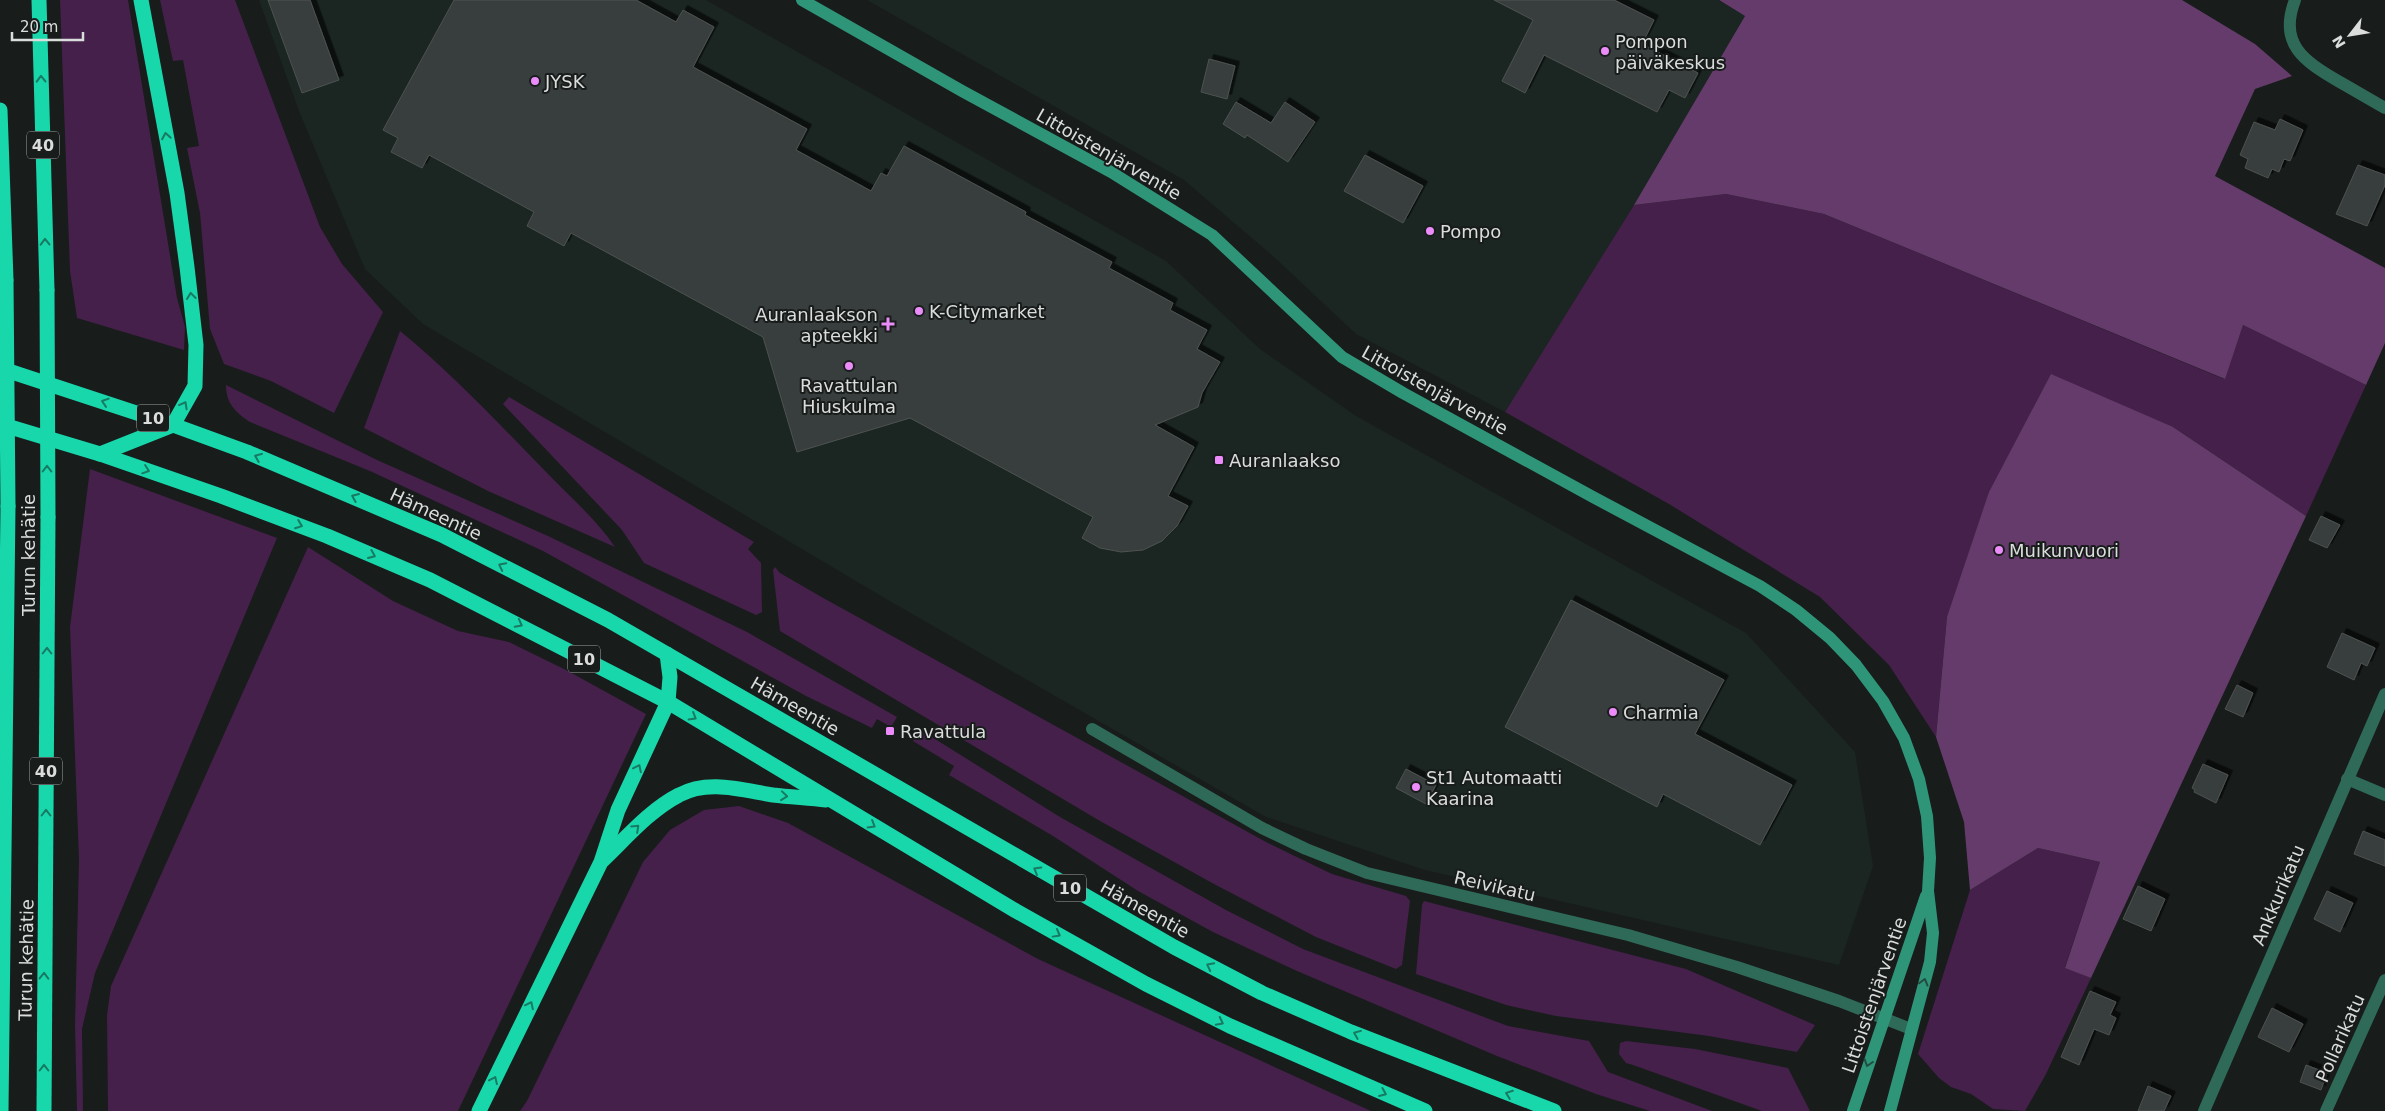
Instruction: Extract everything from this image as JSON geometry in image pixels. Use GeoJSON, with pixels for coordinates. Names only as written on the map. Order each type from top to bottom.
{"type":"FeatureCollection","features":[{"type":"Feature","properties":{"kind":"highway","name":"Turun kehätie"},"geometry":{"type":"LineString","coordinates":[[39,0],[47,290],[48,517],[44,1111]]}},
{"type":"Feature","properties":{"kind":"highway"},"geometry":{"type":"LineString","coordinates":[[100,454],[173,425],[195,386],[196,345],[177,194],[141,0]]}},
{"type":"Feature","properties":{"kind":"highway","name":"Turun kehätie"},"geometry":{"type":"LineString","coordinates":[[0,110],[6,280],[8,506],[1,1111]]}},
{"type":"Feature","properties":{"kind":"highway","name":"Hämeentie"},"geometry":{"type":"LineString","coordinates":[[0,368],[173,425],[303,475],[442,535],[608,620],[1060,883],[1174,947],[1262,993],[1351,1032],[1554,1111]]}},
{"type":"Feature","properties":{"kind":"highway","name":"10"},"geometry":{"type":"LineString","coordinates":[[0,424],[100,454],[327,536],[430,580],[516,622],[668,702],[1016,911],[1146,984],[1230,1026],[1425,1111]]}},
{"type":"Feature","properties":{"kind":"highway"},"geometry":{"type":"LineString","coordinates":[[479,1111],[601,862],[618,810],[668,702],[670,677],[667,654]]}},
{"type":"Feature","properties":{"kind":"highway"},"geometry":{"type":"LineString","coordinates":[[601,862],[661,807],[680,794],[702,787],[733,787],[772,794],[830,800]]}},
{"type":"Feature","properties":{"kind":"street","name":"Littoistenjärventie"},"geometry":{"type":"LineString","coordinates":[[802,0],[962,91],[1111,172],[1212,235],[1342,357],[1403,393],[1760,586],[1796,610],[1830,638],[1856,665],[1884,701],[1904,738],[1919,779],[1927,816],[1930,858],[1928,891],[1933,933],[1930,962],[1890,1111]]}},
{"type":"Feature","properties":{"kind":"street"},"geometry":{"type":"LineString","coordinates":[[2295,0],[2289,27],[2290,36],[2299,53],[2312,65],[2385,108]]}},
{"type":"Feature","properties":{"kind":"street","name":"Ankkurikatu"},"geometry":{"type":"LineString","coordinates":[[2204,1111],[2385,694]]}},
{"type":"Feature","properties":{"kind":"street","name":"Reivikatu"},"geometry":{"type":"LineString","coordinates":[[1092,729],[1262,828],[1306,849],[1367,873],[1628,935],[1747,970],[1884,1017],[1911,1029]]}},
{"type":"Feature","properties":{"kind":"street"},"geometry":{"type":"LineString","coordinates":[[2347,779],[2385,795]]}},
{"type":"Feature","properties":{"kind":"street","name":"Littoistenjärventie"},"geometry":{"type":"LineString","coordinates":[[1853,1111],[1884,1017],[1915,934],[1928,891]]}},
{"type":"Feature","properties":{"kind":"street","name":"Pollarikatu"},"geometry":{"type":"LineString","coordinates":[[2326,1111],[2385,980]]}},
{"type":"Feature","properties":{"kind":"shaded area"},"geometry":{"type":"Polygon","coordinates":[[[60,0],[128,0],[177,298],[185,327],[184,350],[77,318],[70,271],[60,0]]]}},
{"type":"Feature","properties":{"kind":"shaded area"},"geometry":{"type":"Polygon","coordinates":[[[160,0],[235,0],[320,227],[342,264],[383,312],[334,413],[271,381],[224,364],[210,329],[200,213],[187,148],[199,146],[183,60],[173,61],[160,0]]]}},
{"type":"Feature","properties":{"kind":"shaded area"},"geometry":{"type":"Polygon","coordinates":[[[259,0],[706,0],[1166,261],[1260,349],[1356,416],[1746,633],[1855,752],[1873,866],[1839,965],[1425,870],[1266,817],[888,600],[423,324],[365,269],[299,111],[259,0]]]}},
{"type":"Feature","properties":{"kind":"shaded area","name":"Pompo"},"geometry":{"type":"Polygon","coordinates":[[[867,0],[1718,0],[1745,16],[1634,205],[1505,412],[1356,334],[1274,257],[1184,180],[867,0]]]}},
{"type":"Feature","properties":{"kind":"shaded area"},"geometry":{"type":"Polygon","coordinates":[[[1719,0],[2182,0],[2255,44],[2292,76],[2255,89],[2215,176],[2385,268],[2385,343],[2366,385],[2243,325],[2225,379],[1824,214],[1726,194],[1634,205],[1745,16],[1719,0]]]}},
{"type":"Feature","properties":{"kind":"shaded area"},"geometry":{"type":"Polygon","coordinates":[[[1726,194],[1824,214],[2224,379],[2243,325],[2366,385],[2306,516],[2173,427],[1947,617],[1936,737],[1889,665],[1820,597],[1669,504],[1505,412],[1634,205],[1726,194]]]}},
{"type":"Feature","properties":{"kind":"shaded area"},"geometry":{"type":"Polygon","coordinates":[[[400,331],[420,347],[476,400],[592,518],[615,547],[488,491],[364,428],[400,331]]]}},
{"type":"Feature","properties":{"kind":"shaded area"},"geometry":{"type":"Polygon","coordinates":[[[2051,374],[2173,427],[2306,516],[2091,978],[2065,968],[2100,862],[2038,848],[1970,890],[1964,822],[1936,737],[1947,617],[1989,492],[2051,374]]]}},
{"type":"Feature","properties":{"kind":"shaded area"},"geometry":{"type":"Polygon","coordinates":[[[226,385],[377,460],[548,536],[747,632],[897,717],[891,727],[877,719],[872,728],[806,696],[543,551],[370,471],[250,422],[232,406],[226,391],[226,385]]]}},
{"type":"Feature","properties":{"kind":"shaded area"},"geometry":{"type":"Polygon","coordinates":[[[509,397],[754,542],[748,549],[761,563],[762,612],[756,615],[644,563],[622,530],[503,404],[509,397]]]}},
{"type":"Feature","properties":{"kind":"shaded area"},"geometry":{"type":"Polygon","coordinates":[[[90,469],[277,538],[95,973],[82,1029],[83,1111],[77,1111],[75,1025],[79,859],[70,627],[90,469]]]}},
{"type":"Feature","properties":{"kind":"shaded area"},"geometry":{"type":"Polygon","coordinates":[[[308,547],[393,601],[458,631],[509,642],[566,670],[646,714],[458,1111],[108,1111],[107,1015],[111,986],[308,547]]]}},
{"type":"Feature","properties":{"kind":"shaded area"},"geometry":{"type":"Polygon","coordinates":[[[775,567],[780,573],[825,599],[1266,842],[1332,874],[1406,896],[1410,901],[1402,965],[1396,969],[1316,937],[1214,884],[1100,821],[780,631],[773,570],[775,567]]]}},
{"type":"Feature","properties":{"kind":"shaded area"},"geometry":{"type":"Polygon","coordinates":[[[919,729],[1060,817],[1226,910],[1303,949],[1508,1026],[1589,1041],[1608,1072],[1712,1111],[1650,1111],[1596,1094],[1497,1056],[1297,971],[1213,932],[1138,891],[1053,836],[949,775],[954,766],[913,741],[919,729]]]}},
{"type":"Feature","properties":{"kind":"shaded area"},"geometry":{"type":"Polygon","coordinates":[[[739,806],[788,823],[1038,959],[1371,1111],[520,1111],[527,1101],[643,862],[670,830],[704,810],[739,806]]]}},
{"type":"Feature","properties":{"kind":"shaded area"},"geometry":{"type":"Polygon","coordinates":[[[2038,848],[2100,862],[2065,967],[2091,978],[2046,1074],[2025,1111],[1993,1109],[1971,1094],[1951,1087],[1939,1078],[1918,1054],[1970,890],[2038,848]]]}},
{"type":"Feature","properties":{"kind":"shaded area"},"geometry":{"type":"Polygon","coordinates":[[[1424,901],[1686,969],[1815,1025],[1797,1052],[1709,1036],[1556,1016],[1506,1005],[1416,974],[1422,905],[1424,901]]]}},
{"type":"Feature","properties":{"kind":"shaded area"},"geometry":{"type":"Polygon","coordinates":[[[1626,1041],[1695,1049],[1788,1068],[1810,1111],[1762,1111],[1626,1063],[1619,1054],[1620,1043],[1626,1041]]]}},
{"type":"Feature","properties":{"kind":"building"},"geometry":{"type":"Polygon","coordinates":[[[268,0],[310,0],[339,80],[302,93],[268,0]]]}},
{"type":"Feature","properties":{"kind":"building"},"geometry":{"type":"Polygon","coordinates":[[[454,0],[636,0],[676,22],[683,10],[714,27],[693,67],[807,129],[796,150],[871,191],[881,173],[887,176],[904,146],[1026,212],[1025,215],[1112,262],[1109,268],[1173,303],[1170,310],[1207,330],[1197,349],[1220,362],[1202,393],[1198,407],[1155,425],[1194,447],[1168,496],[1188,506],[1177,526],[1162,541],[1143,550],[1121,552],[1100,548],[1082,538],[1093,517],[910,418],[797,452],[763,337],[571,233],[564,246],[527,226],[534,212],[429,155],[422,168],[391,152],[398,138],[383,130],[454,0]]]}},
{"type":"Feature","properties":{"kind":"building","name":"Pompon päiväkeskus"},"geometry":{"type":"Polygon","coordinates":[[[1494,0],[1614,0],[1654,20],[1642,44],[1698,73],[1685,98],[1669,90],[1657,112],[1544,55],[1525,93],[1502,81],[1533,20],[1494,0]]]}},
{"type":"Feature","properties":{"kind":"building"},"geometry":{"type":"Polygon","coordinates":[[[1209,59],[1235,66],[1227,99],[1201,92],[1209,59]]]}},
{"type":"Feature","properties":{"kind":"building"},"geometry":{"type":"Polygon","coordinates":[[[1236,102],[1271,123],[1285,102],[1315,122],[1288,162],[1247,135],[1245,138],[1223,124],[1236,102]]]}},
{"type":"Feature","properties":{"kind":"building"},"geometry":{"type":"Polygon","coordinates":[[[2280,119],[2303,130],[2290,161],[2284,159],[2279,172],[2272,169],[2268,178],[2245,168],[2248,159],[2240,155],[2254,122],[2275,130],[2280,119]]]}},
{"type":"Feature","properties":{"kind":"building"},"geometry":{"type":"Polygon","coordinates":[[[1365,155],[1423,186],[1403,223],[1344,191],[1365,155]]]}},
{"type":"Feature","properties":{"kind":"building"},"geometry":{"type":"Polygon","coordinates":[[[2358,165],[2385,175],[2385,185],[2367,226],[2336,214],[2358,165]]]}},
{"type":"Feature","properties":{"kind":"building"},"geometry":{"type":"Polygon","coordinates":[[[2321,516],[2340,525],[2327,548],[2309,540],[2321,516]]]}},
{"type":"Feature","properties":{"kind":"building"},"geometry":{"type":"Polygon","coordinates":[[[1571,600],[1724,680],[1695,734],[1792,785],[1760,845],[1663,794],[1657,807],[1505,727],[1571,600]]]}},
{"type":"Feature","properties":{"kind":"building"},"geometry":{"type":"Polygon","coordinates":[[[2342,633],[2375,648],[2367,666],[2361,663],[2354,680],[2327,667],[2342,633]]]}},
{"type":"Feature","properties":{"kind":"building"},"geometry":{"type":"Polygon","coordinates":[[[2237,685],[2253,693],[2243,717],[2225,709],[2237,685]]]}},
{"type":"Feature","properties":{"kind":"building"},"geometry":{"type":"Polygon","coordinates":[[[2203,764],[2228,775],[2216,803],[2194,792],[2195,790],[2192,788],[2203,764]]]}},
{"type":"Feature","properties":{"kind":"building"},"geometry":{"type":"Polygon","coordinates":[[[1406,769],[1436,785],[1426,804],[1396,788],[1406,769]]]}},
{"type":"Feature","properties":{"kind":"building"},"geometry":{"type":"Polygon","coordinates":[[[2363,831],[2385,840],[2385,866],[2354,854],[2363,831]]]}},
{"type":"Feature","properties":{"kind":"building"},"geometry":{"type":"Polygon","coordinates":[[[2138,886],[2165,899],[2151,931],[2123,919],[2138,886]]]}},
{"type":"Feature","properties":{"kind":"building"},"geometry":{"type":"Polygon","coordinates":[[[2327,891],[2353,903],[2340,932],[2314,919],[2327,891]]]}},
{"type":"Feature","properties":{"kind":"building"},"geometry":{"type":"Polygon","coordinates":[[[2090,991],[2116,1002],[2110,1015],[2116,1018],[2109,1035],[2094,1029],[2079,1065],[2061,1057],[2090,991]]]}},
{"type":"Feature","properties":{"kind":"building"},"geometry":{"type":"Polygon","coordinates":[[[2272,1008],[2303,1024],[2289,1052],[2258,1037],[2272,1008]]]}},
{"type":"Feature","properties":{"kind":"building"},"geometry":{"type":"Polygon","coordinates":[[[2306,1065],[2327,1073],[2321,1090],[2300,1082],[2306,1065]]]}},
{"type":"Feature","properties":{"kind":"building"},"geometry":{"type":"Polygon","coordinates":[[[2148,1086],[2171,1096],[2164,1111],[2138,1111],[2148,1086]]]}},
{"type":"Feature","properties":{"kind":"place","name":"Pompon päiväkeskus"},"geometry":{"type":"Point","coordinates":[1605,51]}},
{"type":"Feature","properties":{"kind":"place","name":"JYSK"},"geometry":{"type":"Point","coordinates":[535,81]}},
{"type":"Feature","properties":{"kind":"place","name":"Pompo"},"geometry":{"type":"Point","coordinates":[1430,231]}},
{"type":"Feature","properties":{"kind":"place","name":"K-Citymarket"},"geometry":{"type":"Point","coordinates":[919,311]}},
{"type":"Feature","properties":{"kind":"place","name":"Auranlaakson apteekki"},"geometry":{"type":"Point","coordinates":[888,324]}},
{"type":"Feature","properties":{"kind":"place","name":"Ravattulan Hiuskulma"},"geometry":{"type":"Point","coordinates":[849,366]}},
{"type":"Feature","properties":{"kind":"place","name":"Auranlaakso"},"geometry":{"type":"Point","coordinates":[1219,460]}},
{"type":"Feature","properties":{"kind":"place","name":"Muikunvuori"},"geometry":{"type":"Point","coordinates":[1999,550]}},
{"type":"Feature","properties":{"kind":"place","name":"Charmia"},"geometry":{"type":"Point","coordinates":[1613,712]}},
{"type":"Feature","properties":{"kind":"place","name":"Ravattula"},"geometry":{"type":"Point","coordinates":[890,731]}},
{"type":"Feature","properties":{"kind":"place","name":"St1 Automaatti Kaarina"},"geometry":{"type":"Point","coordinates":[1416,787]}}]}
